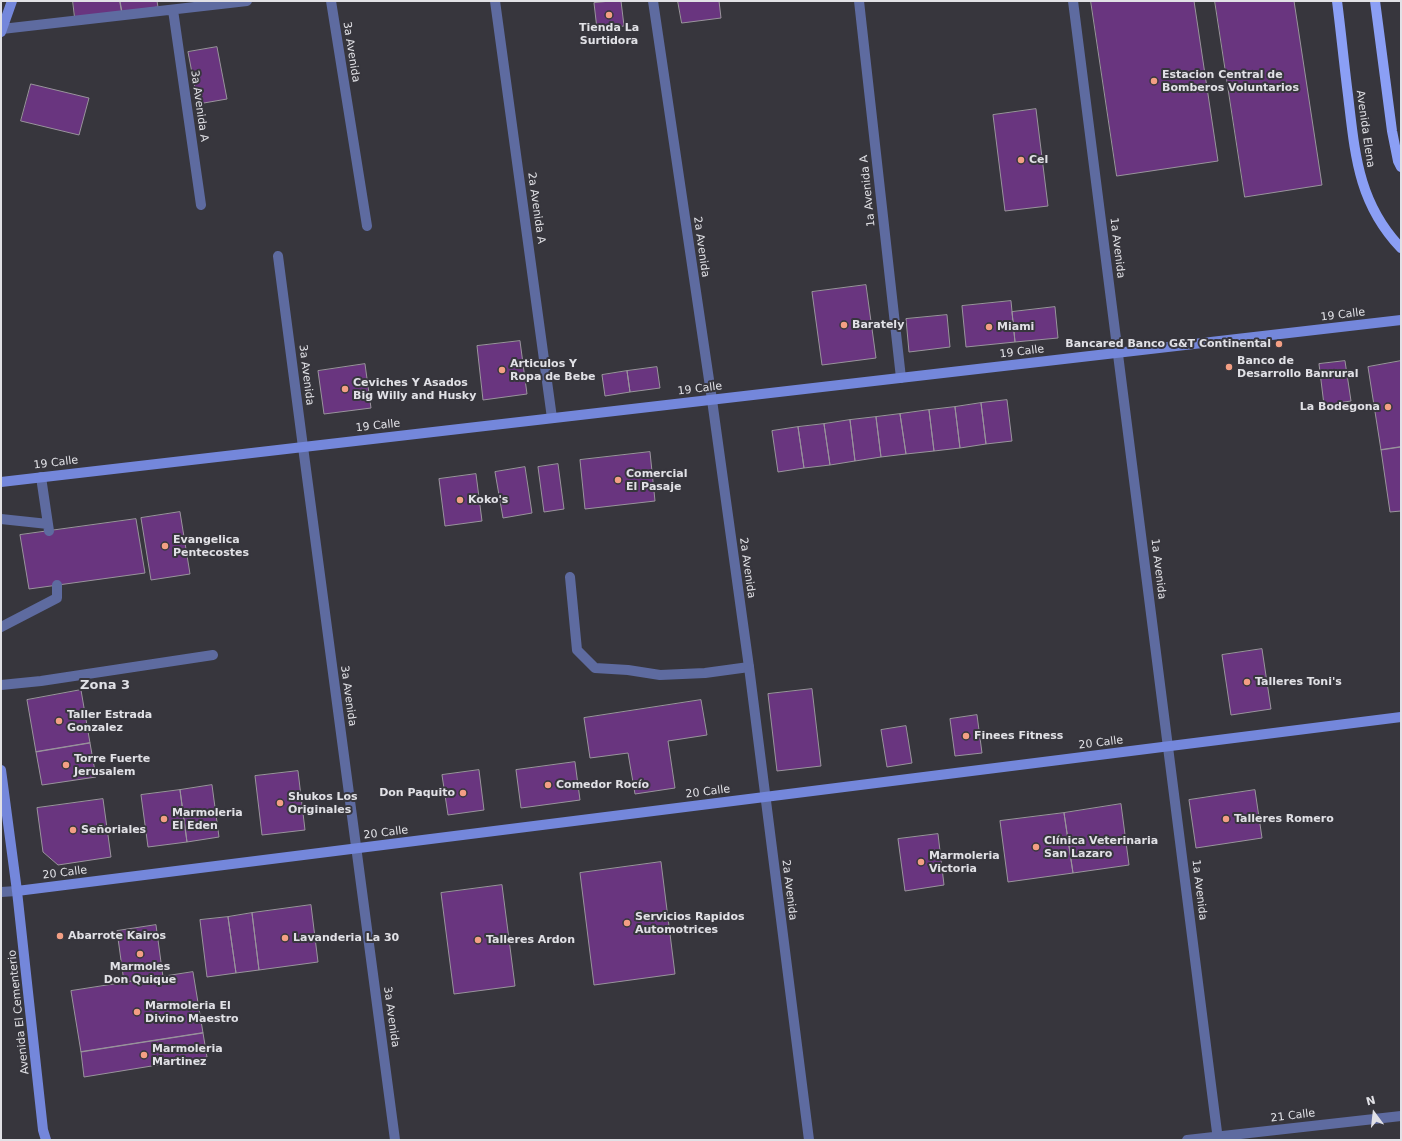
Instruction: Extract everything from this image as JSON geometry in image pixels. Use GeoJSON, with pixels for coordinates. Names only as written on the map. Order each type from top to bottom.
{"type":"FeatureCollection","features":[{"type":"Feature","properties":{"kind":"main road"},"geometry":{"type":"LineString","coordinates":[[2,30],[12,1]]}},
{"type":"Feature","properties":{"kind":"main road","name":"Avenida Elena"},"geometry":{"type":"LineString","coordinates":[[1337,1],[1358,170],[1368,199],[1382,224],[1401,248]]}},
{"type":"Feature","properties":{"kind":"main road"},"geometry":{"type":"LineString","coordinates":[[1376,1],[1392,131],[1398,161],[1401,167]]}},
{"type":"Feature","properties":{"kind":"main road","name":"19 Calle"},"geometry":{"type":"LineString","coordinates":[[1,482],[1401,320]]}},
{"type":"Feature","properties":{"kind":"main road","name":"20 Calle"},"geometry":{"type":"LineString","coordinates":[[17,891],[1401,717]]}},
{"type":"Feature","properties":{"kind":"main road","name":"Avenida El Cementerio"},"geometry":{"type":"LineString","coordinates":[[1,770],[17,891],[44,1137]]}},
{"type":"Feature","properties":{"kind":"street"},"geometry":{"type":"LineString","coordinates":[[2,30],[247,1]]}},
{"type":"Feature","properties":{"kind":"street","name":"3a Avenida"},"geometry":{"type":"LineString","coordinates":[[331,1],[367,226]]}},
{"type":"Feature","properties":{"kind":"street","name":"2a Avenida A"},"geometry":{"type":"LineString","coordinates":[[495,1],[552,418]]}},
{"type":"Feature","properties":{"kind":"street","name":"2a Avenida"},"geometry":{"type":"LineString","coordinates":[[653,1],[712,400],[749,667],[808,1140]]}},
{"type":"Feature","properties":{"kind":"street","name":"1a Avenida A"},"geometry":{"type":"LineString","coordinates":[[859,1],[901,378]]}},
{"type":"Feature","properties":{"kind":"street","name":"1a Avenida"},"geometry":{"type":"LineString","coordinates":[[1073,1],[1218,1138]]}},
{"type":"Feature","properties":{"kind":"street","name":"3a Avenida A"},"geometry":{"type":"LineString","coordinates":[[173,10],[201,205]]}},
{"type":"Feature","properties":{"kind":"street","name":"3a Avenida"},"geometry":{"type":"LineString","coordinates":[[278,256],[395,1140]]}},
{"type":"Feature","properties":{"kind":"street"},"geometry":{"type":"LineString","coordinates":[[1,519],[48,527],[41,477]]}},
{"type":"Feature","properties":{"kind":"street"},"geometry":{"type":"LineString","coordinates":[[570,577],[577,650],[595,668],[628,670],[660,675],[705,673],[749,667]]}},
{"type":"Feature","properties":{"kind":"street"},"geometry":{"type":"LineString","coordinates":[[1,627],[57,598],[58,585]]}},
{"type":"Feature","properties":{"kind":"street"},"geometry":{"type":"LineString","coordinates":[[1,685],[41,681],[213,655]]}},
{"type":"Feature","properties":{"kind":"street"},"geometry":{"type":"LineString","coordinates":[[1,892],[17,891]]}},
{"type":"Feature","properties":{"kind":"street","name":"21 Calle"},"geometry":{"type":"LineString","coordinates":[[1187,1140],[1218,1138],[1401,1116]]}},
{"type":"Feature","properties":{"kind":"building"},"geometry":{"type":"Polygon","coordinates":[[[73,1],[120,1],[122,12],[75,18],[73,1]]]}},
{"type":"Feature","properties":{"kind":"building"},"geometry":{"type":"Polygon","coordinates":[[[120,1],[157,1],[158,7],[122,12],[120,1]]]}},
{"type":"Feature","properties":{"kind":"building","name":"Tienda La Surtidora"},"geometry":{"type":"Polygon","coordinates":[[[621,1],[624,26],[597,29],[594,3],[621,1]]]}},
{"type":"Feature","properties":{"kind":"building"},"geometry":{"type":"Polygon","coordinates":[[[678,1],[719,1],[721,18],[682,23],[678,1]]]}},
{"type":"Feature","properties":{"kind":"building","name":"Estacion Central de Bomberos Voluntarios"},"geometry":{"type":"Polygon","coordinates":[[[1091,1],[1194,1],[1218,161],[1117,176],[1091,1]]]}},
{"type":"Feature","properties":{"kind":"building"},"geometry":{"type":"Polygon","coordinates":[[[1215,1],[1294,1],[1322,185],[1245,197],[1215,1]]]}},
{"type":"Feature","properties":{"kind":"building"},"geometry":{"type":"Polygon","coordinates":[[[217,47],[227,99],[198,104],[188,52],[217,47]]]}},
{"type":"Feature","properties":{"kind":"building"},"geometry":{"type":"Polygon","coordinates":[[[31,84],[89,98],[79,135],[21,121],[31,84]]]}},
{"type":"Feature","properties":{"kind":"building","name":"Cel"},"geometry":{"type":"Polygon","coordinates":[[[1036,109],[1048,206],[1005,211],[993,115],[1036,109]]]}},
{"type":"Feature","properties":{"kind":"building","name":"Barately"},"geometry":{"type":"Polygon","coordinates":[[[866,285],[876,358],[822,365],[812,292],[866,285]]]}},
{"type":"Feature","properties":{"kind":"building","name":"Miami"},"geometry":{"type":"Polygon","coordinates":[[[1011,301],[1015,342],[966,347],[962,306],[1011,301]]]}},
{"type":"Feature","properties":{"kind":"building"},"geometry":{"type":"Polygon","coordinates":[[[1055,307],[1058,338],[1015,342],[1012,312],[1055,307]]]}},
{"type":"Feature","properties":{"kind":"building"},"geometry":{"type":"Polygon","coordinates":[[[947,315],[950,347],[909,352],[906,319],[947,315]]]}},
{"type":"Feature","properties":{"kind":"building","name":"Articulos Y Ropa de Bebe"},"geometry":{"type":"Polygon","coordinates":[[[520,341],[527,394],[483,400],[477,346],[520,341]]]}},
{"type":"Feature","properties":{"kind":"building"},"geometry":{"type":"Polygon","coordinates":[[[1345,361],[1351,401],[1324,405],[1319,364],[1345,361]]]}},
{"type":"Feature","properties":{"kind":"building","name":"La Bodegona"},"geometry":{"type":"Polygon","coordinates":[[[1401,361],[1401,447],[1381,450],[1368,367],[1401,361]]]}},
{"type":"Feature","properties":{"kind":"building","name":"Ceviches Y Asados Big Willy and Husky"},"geometry":{"type":"Polygon","coordinates":[[[365,364],[371,408],[324,414],[318,371],[365,364]]]}},
{"type":"Feature","properties":{"kind":"building"},"geometry":{"type":"Polygon","coordinates":[[[657,367],[660,388],[630,392],[627,371],[657,367]]]}},
{"type":"Feature","properties":{"kind":"building"},"geometry":{"type":"Polygon","coordinates":[[[627,371],[630,392],[605,396],[602,375],[627,371]]]}},
{"type":"Feature","properties":{"kind":"building"},"geometry":{"type":"Polygon","coordinates":[[[1007,400],[1012,441],[986,444],[981,403],[1007,400]]]}},
{"type":"Feature","properties":{"kind":"building"},"geometry":{"type":"Polygon","coordinates":[[[981,403],[986,444],[960,448],[955,407],[981,403]]]}},
{"type":"Feature","properties":{"kind":"building"},"geometry":{"type":"Polygon","coordinates":[[[955,407],[960,448],[934,451],[929,410],[955,407]]]}},
{"type":"Feature","properties":{"kind":"building"},"geometry":{"type":"Polygon","coordinates":[[[929,410],[934,451],[906,454],[900,414],[929,410]]]}},
{"type":"Feature","properties":{"kind":"building"},"geometry":{"type":"Polygon","coordinates":[[[900,414],[906,454],[881,457],[876,417],[900,414]]]}},
{"type":"Feature","properties":{"kind":"building"},"geometry":{"type":"Polygon","coordinates":[[[876,417],[881,457],[855,461],[850,420],[876,417]]]}},
{"type":"Feature","properties":{"kind":"building"},"geometry":{"type":"Polygon","coordinates":[[[850,420],[855,461],[830,465],[824,424],[850,420]]]}},
{"type":"Feature","properties":{"kind":"building"},"geometry":{"type":"Polygon","coordinates":[[[824,424],[830,465],[804,468],[798,427],[824,424]]]}},
{"type":"Feature","properties":{"kind":"building"},"geometry":{"type":"Polygon","coordinates":[[[798,427],[804,468],[778,472],[772,431],[798,427]]]}},
{"type":"Feature","properties":{"kind":"building"},"geometry":{"type":"Polygon","coordinates":[[[1401,447],[1401,511],[1390,512],[1381,450],[1401,447]]]}},
{"type":"Feature","properties":{"kind":"building","name":"Comercial El Pasaje"},"geometry":{"type":"Polygon","coordinates":[[[650,452],[655,501],[585,509],[580,460],[650,452]]]}},
{"type":"Feature","properties":{"kind":"building"},"geometry":{"type":"Polygon","coordinates":[[[558,464],[564,509],[544,512],[538,467],[558,464]]]}},
{"type":"Feature","properties":{"kind":"building"},"geometry":{"type":"Polygon","coordinates":[[[525,467],[532,513],[503,518],[495,472],[525,467]]]}},
{"type":"Feature","properties":{"kind":"building","name":"Koko's"},"geometry":{"type":"Polygon","coordinates":[[[476,474],[482,521],[445,526],[439,479],[476,474]]]}},
{"type":"Feature","properties":{"kind":"building","name":"Evangelica Pentecostes"},"geometry":{"type":"Polygon","coordinates":[[[180,512],[190,574],[151,580],[141,518],[180,512]]]}},
{"type":"Feature","properties":{"kind":"building"},"geometry":{"type":"Polygon","coordinates":[[[136,519],[145,573],[29,589],[20,535],[136,519]]]}},
{"type":"Feature","properties":{"kind":"building","name":"Talleres Toni's"},"geometry":{"type":"Polygon","coordinates":[[[1262,649],[1271,709],[1231,715],[1222,655],[1262,649]]]}},
{"type":"Feature","properties":{"kind":"building"},"geometry":{"type":"Polygon","coordinates":[[[812,689],[821,766],[777,771],[768,694],[812,689]]]}},
{"type":"Feature","properties":{"kind":"building","name":"Taller Estrada Gonzalez"},"geometry":{"type":"Polygon","coordinates":[[[81,690],[90,743],[36,752],[27,700],[81,690]]]}},
{"type":"Feature","properties":{"kind":"building"},"geometry":{"type":"Polygon","coordinates":[[[701,700],[707,735],[668,741],[675,788],[635,794],[628,753],[590,758],[584,718],[701,700]]]}},
{"type":"Feature","properties":{"kind":"building","name":"Finees Fitness"},"geometry":{"type":"Polygon","coordinates":[[[977,715],[982,753],[955,756],[950,719],[977,715]]]}},
{"type":"Feature","properties":{"kind":"building"},"geometry":{"type":"Polygon","coordinates":[[[906,726],[912,763],[887,767],[881,730],[906,726]]]}},
{"type":"Feature","properties":{"kind":"building","name":"Torre Fuerte Jerusalem"},"geometry":{"type":"Polygon","coordinates":[[[90,743],[96,777],[42,785],[36,752],[90,743]]]}},
{"type":"Feature","properties":{"kind":"building","name":"Comedor Rocío"},"geometry":{"type":"Polygon","coordinates":[[[575,762],[580,800],[521,808],[516,770],[575,762]]]}},
{"type":"Feature","properties":{"kind":"building","name":"Don Paquito"},"geometry":{"type":"Polygon","coordinates":[[[479,770],[484,810],[448,815],[442,775],[479,770]]]}},
{"type":"Feature","properties":{"kind":"building","name":"Shukos Los Originales"},"geometry":{"type":"Polygon","coordinates":[[[298,771],[305,830],[262,835],[255,776],[298,771]]]}},
{"type":"Feature","properties":{"kind":"building"},"geometry":{"type":"Polygon","coordinates":[[[212,785],[219,837],[187,842],[180,790],[212,785]]]}},
{"type":"Feature","properties":{"kind":"building","name":"Marmoleria El Eden"},"geometry":{"type":"Polygon","coordinates":[[[180,790],[187,842],[148,847],[141,795],[180,790]]]}},
{"type":"Feature","properties":{"kind":"building","name":"Talleres Romero"},"geometry":{"type":"Polygon","coordinates":[[[1255,790],[1262,838],[1196,848],[1189,800],[1255,790]]]}},
{"type":"Feature","properties":{"kind":"building","name":"Señoriales"},"geometry":{"type":"Polygon","coordinates":[[[103,799],[111,857],[58,865],[43,852],[37,808],[103,799]]]}},
{"type":"Feature","properties":{"kind":"building"},"geometry":{"type":"Polygon","coordinates":[[[1121,804],[1129,865],[1073,873],[1064,813],[1121,804]]]}},
{"type":"Feature","properties":{"kind":"building","name":"Clínica Veterinaria San Lazaro"},"geometry":{"type":"Polygon","coordinates":[[[1064,813],[1073,873],[1008,882],[1000,821],[1064,813]]]}},
{"type":"Feature","properties":{"kind":"building","name":"Marmoleria Victoria"},"geometry":{"type":"Polygon","coordinates":[[[938,834],[944,885],[905,891],[898,839],[938,834]]]}},
{"type":"Feature","properties":{"kind":"building","name":"Servicios Rapidos Automotrices"},"geometry":{"type":"Polygon","coordinates":[[[661,862],[675,974],[594,985],[580,873],[661,862]]]}},
{"type":"Feature","properties":{"kind":"building","name":"Talleres Ardon"},"geometry":{"type":"Polygon","coordinates":[[[502,885],[515,986],[454,994],[441,893],[502,885]]]}},
{"type":"Feature","properties":{"kind":"building","name":"Lavanderia La 30"},"geometry":{"type":"Polygon","coordinates":[[[311,905],[318,962],[259,970],[252,913],[311,905]]]}},
{"type":"Feature","properties":{"kind":"building"},"geometry":{"type":"Polygon","coordinates":[[[252,913],[259,970],[236,973],[228,917],[252,913]]]}},
{"type":"Feature","properties":{"kind":"building"},"geometry":{"type":"Polygon","coordinates":[[[228,917],[236,973],[207,977],[200,920],[228,917]]]}},
{"type":"Feature","properties":{"kind":"building","name":"Marmoles Don Quique"},"geometry":{"type":"Polygon","coordinates":[[[156,925],[163,977],[124,982],[117,931],[156,925]]]}},
{"type":"Feature","properties":{"kind":"building","name":"Marmoleria El Divino Maestro"},"geometry":{"type":"Polygon","coordinates":[[[193,972],[203,1033],[81,1052],[71,991],[193,972]]]}},
{"type":"Feature","properties":{"kind":"building","name":"Marmoleria Martinez"},"geometry":{"type":"Polygon","coordinates":[[[203,1033],[207,1057],[84,1077],[81,1052],[203,1033]]]}},
{"type":"Feature","properties":{"kind":"place","name":"Tienda La Surtidora"},"geometry":{"type":"Point","coordinates":[609,15]}},
{"type":"Feature","properties":{"kind":"place","name":"Estacion Central de Bomberos Voluntarios"},"geometry":{"type":"Point","coordinates":[1154,81]}},
{"type":"Feature","properties":{"kind":"place","name":"Cel"},"geometry":{"type":"Point","coordinates":[1021,160]}},
{"type":"Feature","properties":{"kind":"place","name":"Barately"},"geometry":{"type":"Point","coordinates":[844,325]}},
{"type":"Feature","properties":{"kind":"place","name":"Miami"},"geometry":{"type":"Point","coordinates":[989,327]}},
{"type":"Feature","properties":{"kind":"place","name":"Bancared Banco G&T Continental"},"geometry":{"type":"Point","coordinates":[1279,344]}},
{"type":"Feature","properties":{"kind":"place","name":"Banco de Desarrollo Banrural"},"geometry":{"type":"Point","coordinates":[1229,367]}},
{"type":"Feature","properties":{"kind":"place","name":"Articulos Y Ropa de Bebe"},"geometry":{"type":"Point","coordinates":[502,370]}},
{"type":"Feature","properties":{"kind":"place","name":"Ceviches Y Asados Big Willy and Husky"},"geometry":{"type":"Point","coordinates":[345,389]}},
{"type":"Feature","properties":{"kind":"place","name":"La Bodegona"},"geometry":{"type":"Point","coordinates":[1388,407]}},
{"type":"Feature","properties":{"kind":"place","name":"Comercial El Pasaje"},"geometry":{"type":"Point","coordinates":[618,480]}},
{"type":"Feature","properties":{"kind":"place","name":"Koko's"},"geometry":{"type":"Point","coordinates":[460,500]}},
{"type":"Feature","properties":{"kind":"place","name":"Evangelica Pentecostes"},"geometry":{"type":"Point","coordinates":[165,546]}},
{"type":"Feature","properties":{"kind":"place","name":"Talleres Toni's"},"geometry":{"type":"Point","coordinates":[1247,682]}},
{"type":"Feature","properties":{"kind":"place","name":"Taller Estrada Gonzalez"},"geometry":{"type":"Point","coordinates":[59,721]}},
{"type":"Feature","properties":{"kind":"place","name":"Finees Fitness"},"geometry":{"type":"Point","coordinates":[966,736]}},
{"type":"Feature","properties":{"kind":"place","name":"Torre Fuerte Jerusalem"},"geometry":{"type":"Point","coordinates":[66,765]}},
{"type":"Feature","properties":{"kind":"place","name":"Comedor Rocío"},"geometry":{"type":"Point","coordinates":[548,785]}},
{"type":"Feature","properties":{"kind":"place","name":"Don Paquito"},"geometry":{"type":"Point","coordinates":[463,793]}},
{"type":"Feature","properties":{"kind":"place","name":"Shukos Los Originales"},"geometry":{"type":"Point","coordinates":[280,803]}},
{"type":"Feature","properties":{"kind":"place","name":"Marmoleria El Eden"},"geometry":{"type":"Point","coordinates":[164,819]}},
{"type":"Feature","properties":{"kind":"place","name":"Talleres Romero"},"geometry":{"type":"Point","coordinates":[1226,819]}},
{"type":"Feature","properties":{"kind":"place","name":"Señoriales"},"geometry":{"type":"Point","coordinates":[73,830]}},
{"type":"Feature","properties":{"kind":"place","name":"Clínica Veterinaria San Lazaro"},"geometry":{"type":"Point","coordinates":[1036,847]}},
{"type":"Feature","properties":{"kind":"place","name":"Marmoleria Victoria"},"geometry":{"type":"Point","coordinates":[921,862]}},
{"type":"Feature","properties":{"kind":"place","name":"Servicios Rapidos Automotrices"},"geometry":{"type":"Point","coordinates":[627,923]}},
{"type":"Feature","properties":{"kind":"place","name":"Abarrote Kairos"},"geometry":{"type":"Point","coordinates":[60,936]}},
{"type":"Feature","properties":{"kind":"place","name":"Lavanderia La 30"},"geometry":{"type":"Point","coordinates":[285,938]}},
{"type":"Feature","properties":{"kind":"place","name":"Talleres Ardon"},"geometry":{"type":"Point","coordinates":[478,940]}},
{"type":"Feature","properties":{"kind":"place","name":"Marmoles Don Quique"},"geometry":{"type":"Point","coordinates":[140,954]}},
{"type":"Feature","properties":{"kind":"place","name":"Marmoleria El Divino Maestro"},"geometry":{"type":"Point","coordinates":[137,1012]}},
{"type":"Feature","properties":{"kind":"place","name":"Marmoleria Martinez"},"geometry":{"type":"Point","coordinates":[144,1055]}},
{"type":"Feature","properties":{"kind":"district","name":"Zona 3"},"geometry":{"type":"Point","coordinates":[105,686]}}]}
